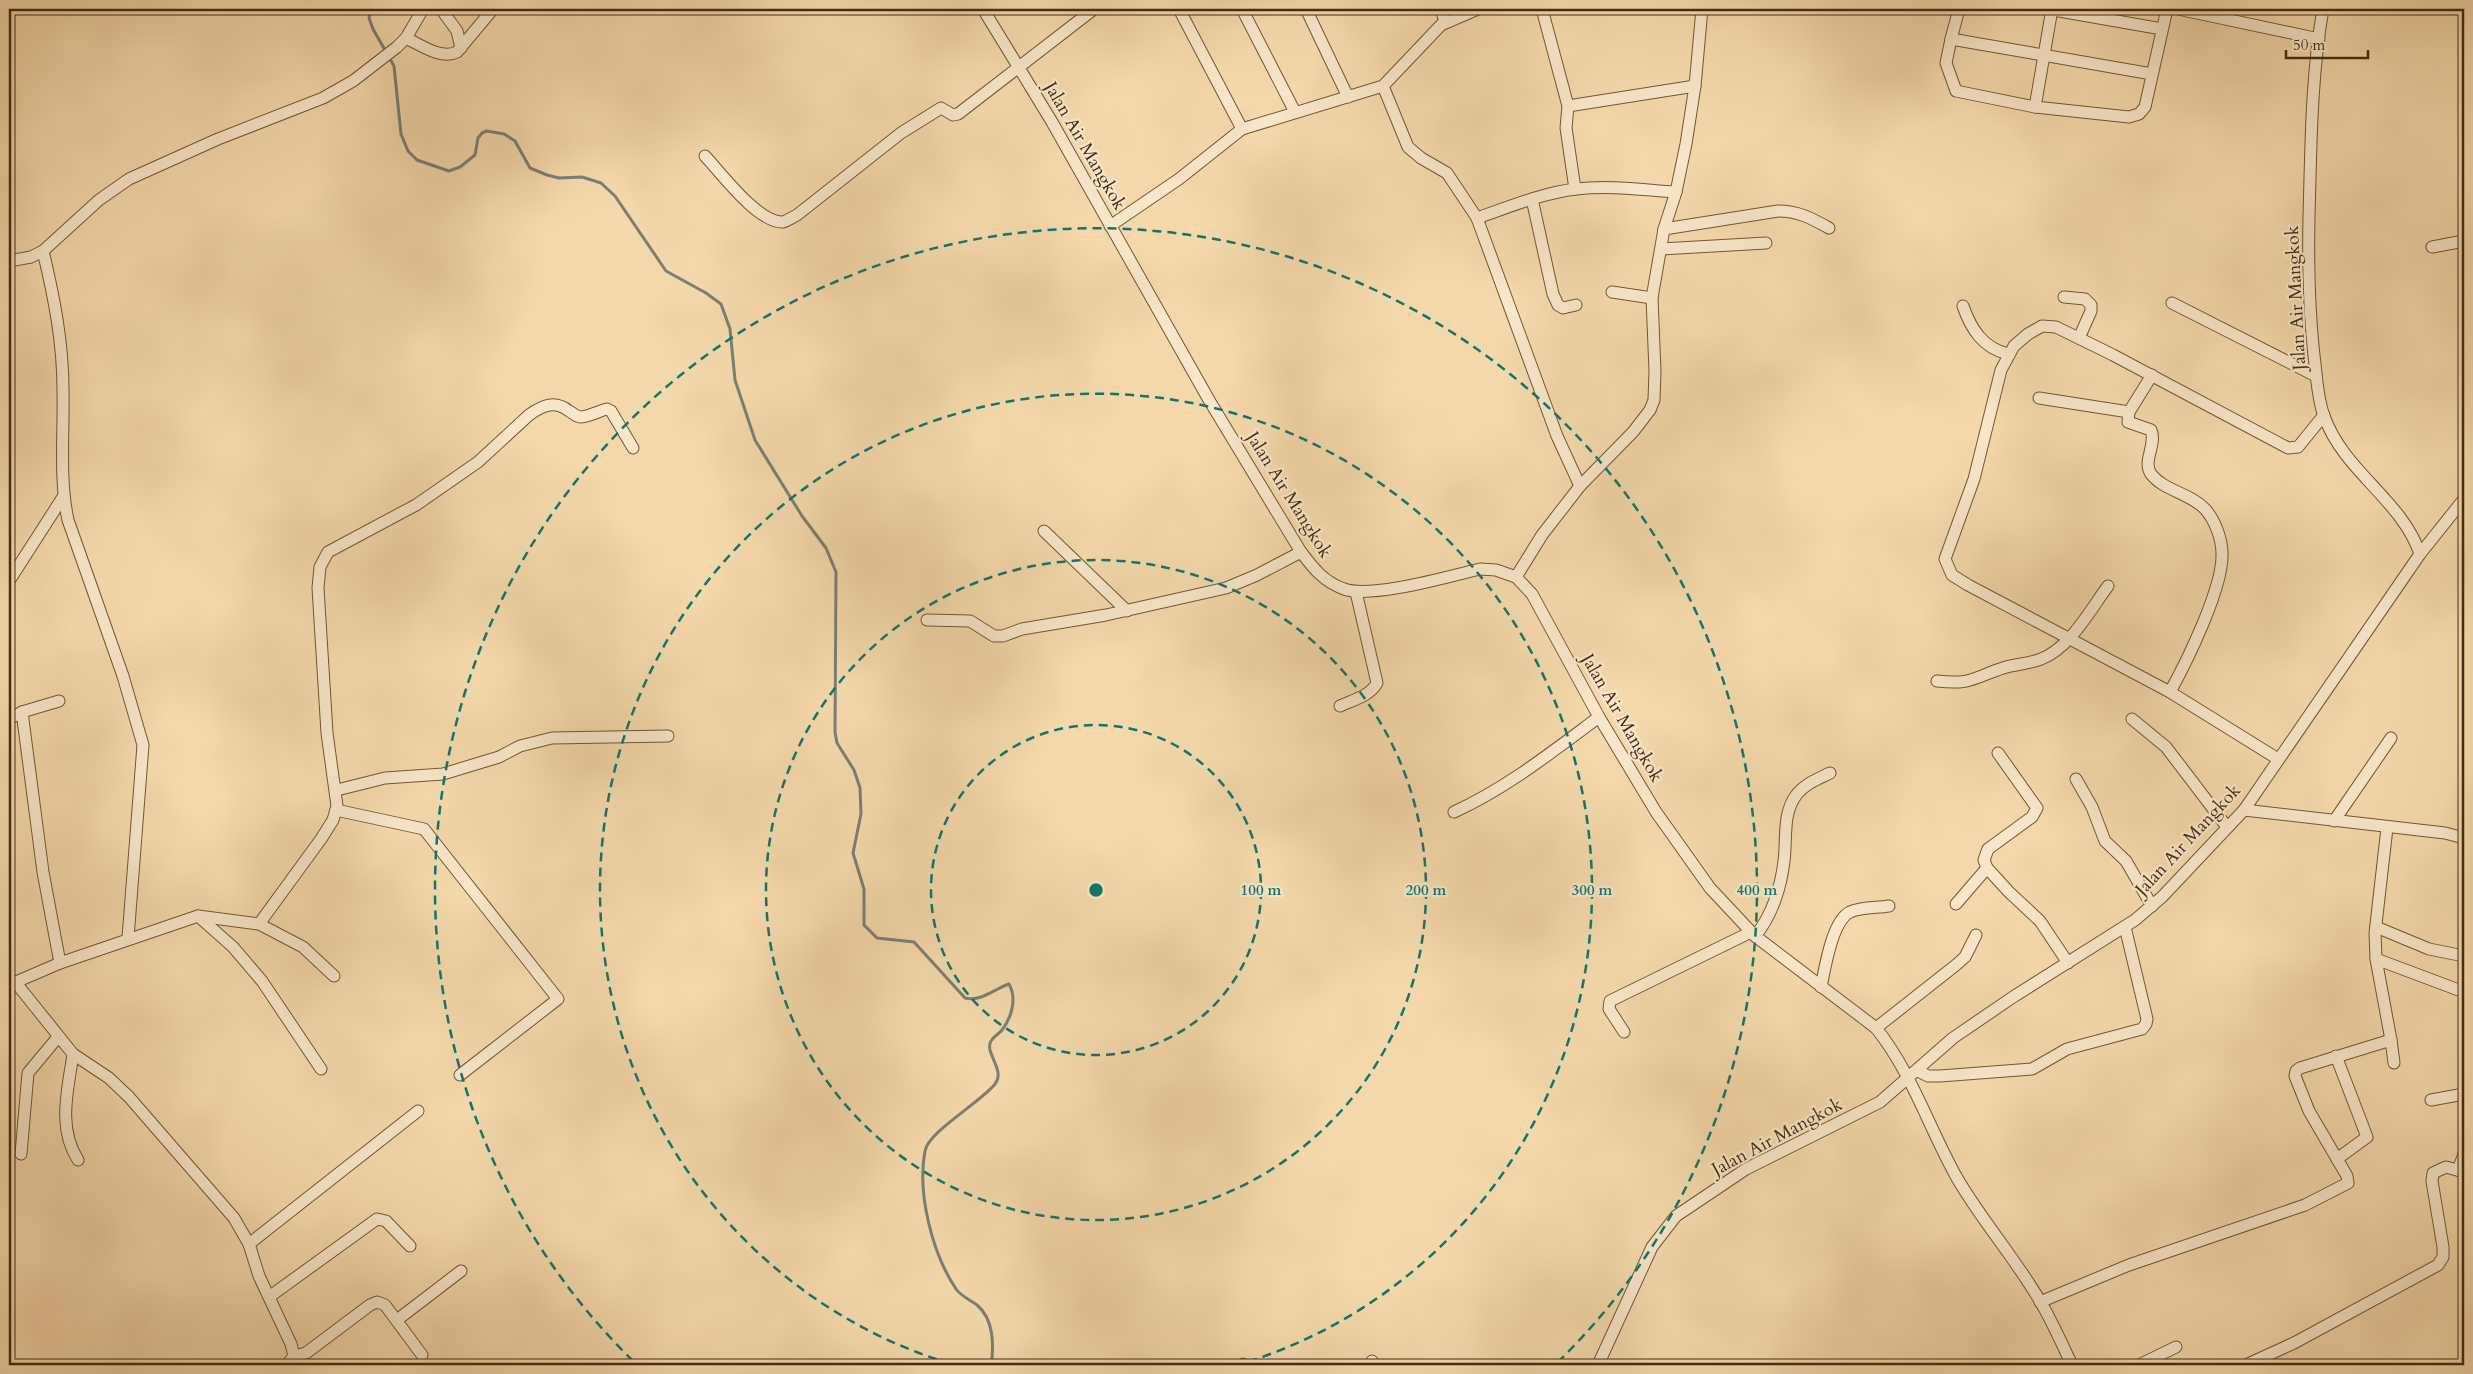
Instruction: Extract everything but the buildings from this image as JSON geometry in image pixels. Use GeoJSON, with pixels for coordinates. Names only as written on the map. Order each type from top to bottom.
{"type":"FeatureCollection","features":[{"type":"Feature","properties":{"kind":"street"},"geometry":{"type":"LineString","coordinates":[[9,261],[32,257],[43,251],[99,200],[129,179],[218,138],[323,98],[353,81],[384,60],[398,47],[406,38],[423,9]]}},
{"type":"Feature","properties":{"kind":"street"},"geometry":{"type":"LineString","coordinates":[[441,9],[456,31],[460,48]]}},
{"type":"Feature","properties":{"kind":"street"},"geometry":{"type":"LineString","coordinates":[[406,38],[439,54],[452,55],[493,9]]}},
{"type":"Feature","properties":{"kind":"street","name":"Jalan Air Mangkok"},"geometry":{"type":"LineString","coordinates":[[983,9],[1209,400],[1301,552],[1318,574],[1333,584],[1356,592],[1379,590],[1480,570],[1496,570],[1516,577],[1532,594],[1541,608],[1599,717],[1656,812],[1710,888],[1753,934],[1876,1028],[1914,1074],[1947,1160],[1968,1197],[2040,1302],[2072,1365]]}},
{"type":"Feature","properties":{"kind":"street"},"geometry":{"type":"LineString","coordinates":[[705,156],[755,209],[769,219],[783,222],[797,215],[901,133],[934,110],[941,108],[953,116],[958,114],[1019,69],[1094,9]]}},
{"type":"Feature","properties":{"kind":"street"},"geometry":{"type":"LineString","coordinates":[[1179,9],[1242,129]]}},
{"type":"Feature","properties":{"kind":"street"},"geometry":{"type":"LineString","coordinates":[[1242,9],[1295,112]]}},
{"type":"Feature","properties":{"kind":"street"},"geometry":{"type":"LineString","coordinates":[[1306,9],[1348,97]]}},
{"type":"Feature","properties":{"kind":"street"},"geometry":{"type":"LineString","coordinates":[[1440,9],[1445,22]]}},
{"type":"Feature","properties":{"kind":"street"},"geometry":{"type":"LineString","coordinates":[[1110,226],[1179,179],[1242,129],[1383,86],[1445,22],[1478,9]]}},
{"type":"Feature","properties":{"kind":"street"},"geometry":{"type":"LineString","coordinates":[[1542,9],[1568,106],[1566,128],[1576,189]]}},
{"type":"Feature","properties":{"kind":"street"},"geometry":{"type":"LineString","coordinates":[[1516,577],[1542,535],[1580,486],[1633,432],[1650,410],[1655,389],[1652,298],[1664,229],[1676,192],[1695,86],[1702,9]]}},
{"type":"Feature","properties":{"kind":"street"},"geometry":{"type":"LineString","coordinates":[[1959,9],[1946,62],[1956,91],[2034,107],[2129,117],[2139,114],[2145,107],[2166,9]]}},
{"type":"Feature","properties":{"kind":"street"},"geometry":{"type":"LineString","coordinates":[[2034,107],[2051,9],[2162,29]]}},
{"type":"Feature","properties":{"kind":"street"},"geometry":{"type":"LineString","coordinates":[[2178,9],[2319,39]]}},
{"type":"Feature","properties":{"kind":"street","name":"Jalan Air Mangkok"},"geometry":{"type":"LineString","coordinates":[[2323,9],[2314,84],[2309,260],[2312,337],[2316,376],[2324,415],[2336,441],[2358,472],[2407,524],[2420,554]]}},
{"type":"Feature","properties":{"kind":"street"},"geometry":{"type":"LineString","coordinates":[[1951,39],[2152,74]]}},
{"type":"Feature","properties":{"kind":"street"},"geometry":{"type":"LineString","coordinates":[[1383,86],[1408,147],[1421,158],[1447,173],[1476,218],[1557,436],[1580,486]]}},
{"type":"Feature","properties":{"kind":"street"},"geometry":{"type":"LineString","coordinates":[[1568,106],[1695,86]]}},
{"type":"Feature","properties":{"kind":"street"},"geometry":{"type":"LineString","coordinates":[[1476,218],[1532,199],[1576,189],[1610,187],[1676,192]]}},
{"type":"Feature","properties":{"kind":"street"},"geometry":{"type":"LineString","coordinates":[[1532,199],[1555,300],[1563,308],[1576,304]]}},
{"type":"Feature","properties":{"kind":"street"},"geometry":{"type":"LineString","coordinates":[[1664,229],[1778,211],[1794,211],[1809,216],[1829,228]]}},
{"type":"Feature","properties":{"kind":"street"},"geometry":{"type":"LineString","coordinates":[[2432,247],[2464,241]]}},
{"type":"Feature","properties":{"kind":"street"},"geometry":{"type":"LineString","coordinates":[[1660,248],[1766,243]]}},
{"type":"Feature","properties":{"kind":"street"},"geometry":{"type":"LineString","coordinates":[[43,251],[58,311],[64,389],[63,497],[68,520],[123,676],[143,745],[128,938]]}},
{"type":"Feature","properties":{"kind":"street"},"geometry":{"type":"LineString","coordinates":[[1612,292],[1652,298]]}},
{"type":"Feature","properties":{"kind":"street"},"geometry":{"type":"LineString","coordinates":[[2064,297],[2085,299],[2091,305],[2088,318],[2079,338]]}},
{"type":"Feature","properties":{"kind":"street"},"geometry":{"type":"LineString","coordinates":[[2172,303],[2316,376]]}},
{"type":"Feature","properties":{"kind":"street"},"geometry":{"type":"LineString","coordinates":[[1963,306],[1968,320],[1984,343],[2008,354]]}},
{"type":"Feature","properties":{"kind":"street"},"geometry":{"type":"LineString","coordinates":[[2278,759],[2170,692],[1968,585],[1952,575],[1945,559],[1974,478],[2001,370],[2008,354],[2028,334],[2042,326],[2056,327],[2079,338],[2288,448],[2298,447],[2324,415]]}},
{"type":"Feature","properties":{"kind":"street"},"geometry":{"type":"LineString","coordinates":[[2152,376],[2130,412],[2128,422],[2151,430],[2154,442],[2148,464],[2150,473],[2158,481],[2204,508],[2213,520],[2223,553],[2218,581],[2186,662],[2170,692]]}},
{"type":"Feature","properties":{"kind":"street"},"geometry":{"type":"LineString","coordinates":[[2039,398],[2130,412]]}},
{"type":"Feature","properties":{"kind":"street"},"geometry":{"type":"LineString","coordinates":[[259,924],[321,840],[336,810],[337,790],[327,734],[318,588],[320,567],[328,552],[416,505],[478,462],[529,415],[544,406],[551,404],[560,406],[581,417],[607,409],[611,411],[633,448]]}},
{"type":"Feature","properties":{"kind":"street"},"geometry":{"type":"LineString","coordinates":[[9,581],[63,497]]}},
{"type":"Feature","properties":{"kind":"street","name":"Jalan Air Mangkok"},"geometry":{"type":"LineString","coordinates":[[1598,1365],[1652,1247],[1676,1216],[1746,1170],[1880,1102],[1954,1038],[2013,996],[2125,927],[2152,906],[2244,810],[2420,554],[2464,500]]}},
{"type":"Feature","properties":{"kind":"street"},"geometry":{"type":"LineString","coordinates":[[1044,531],[1127,611]]}},
{"type":"Feature","properties":{"kind":"street"},"geometry":{"type":"LineString","coordinates":[[927,620],[970,621],[998,637],[1022,629],[1127,611],[1226,588],[1257,575],[1301,552]]}},
{"type":"Feature","properties":{"kind":"street"},"geometry":{"type":"LineString","coordinates":[[1937,681],[1958,684],[1970,682],[2003,668],[2041,659],[2053,652],[2068,638],[2108,586]]}},
{"type":"Feature","properties":{"kind":"street"},"geometry":{"type":"LineString","coordinates":[[1340,706],[1367,694],[1374,689],[1377,683],[1356,592]]}},
{"type":"Feature","properties":{"kind":"street"},"geometry":{"type":"LineString","coordinates":[[9,719],[22,712],[59,701]]}},
{"type":"Feature","properties":{"kind":"street"},"geometry":{"type":"LineString","coordinates":[[22,712],[43,872],[60,963]]}},
{"type":"Feature","properties":{"kind":"street"},"geometry":{"type":"LineString","coordinates":[[1454,812],[1481,800],[1599,717]]}},
{"type":"Feature","properties":{"kind":"street"},"geometry":{"type":"LineString","coordinates":[[2132,719],[2166,748],[2227,827]]}},
{"type":"Feature","properties":{"kind":"street"},"geometry":{"type":"LineString","coordinates":[[337,790],[385,778],[443,774],[499,757],[520,746],[552,738],[668,736]]}},
{"type":"Feature","properties":{"kind":"street"},"geometry":{"type":"LineString","coordinates":[[2334,821],[2392,738]]}},
{"type":"Feature","properties":{"kind":"street"},"geometry":{"type":"LineString","coordinates":[[1998,752],[2037,808],[2032,816],[1988,849],[1984,860],[1987,868],[2009,892],[2040,921],[2068,963]]}},
{"type":"Feature","properties":{"kind":"street"},"geometry":{"type":"LineString","coordinates":[[1624,1032],[1609,1009],[1610,1001],[1753,934],[1770,914],[1785,860],[1784,834],[1790,808],[1796,795],[1805,785],[1830,772]]}},
{"type":"Feature","properties":{"kind":"street"},"geometry":{"type":"LineString","coordinates":[[2076,779],[2092,807],[2105,841],[2126,861],[2152,906]]}},
{"type":"Feature","properties":{"kind":"street"},"geometry":{"type":"LineString","coordinates":[[336,810],[424,829],[558,999],[460,1075]]}},
{"type":"Feature","properties":{"kind":"street"},"geometry":{"type":"LineString","coordinates":[[2244,810],[2387,828],[2445,833],[2464,838]]}},
{"type":"Feature","properties":{"kind":"street"},"geometry":{"type":"LineString","coordinates":[[2387,828],[2376,927],[2376,959],[2394,1063]]}},
{"type":"Feature","properties":{"kind":"street"},"geometry":{"type":"LineString","coordinates":[[1956,904],[1987,868]]}},
{"type":"Feature","properties":{"kind":"street"},"geometry":{"type":"LineString","coordinates":[[1821,987],[1832,940],[1841,920],[1852,911],[1889,906]]}},
{"type":"Feature","properties":{"kind":"street"},"geometry":{"type":"LineString","coordinates":[[198,916],[233,947],[262,981],[321,1069]]}},
{"type":"Feature","properties":{"kind":"street"},"geometry":{"type":"LineString","coordinates":[[334,976],[302,947],[259,924],[198,916],[128,938],[60,963],[13,984],[73,1054],[109,1078],[129,1097],[234,1218],[249,1244],[269,1297],[291,1344],[291,1361],[306,1353],[370,1305],[377,1302],[385,1305],[422,1355]]}},
{"type":"Feature","properties":{"kind":"street"},"geometry":{"type":"LineString","coordinates":[[1914,1074],[1940,1076],[2032,1069],[2068,1049],[2142,1029],[2146,1024],[2146,1019],[2125,927]]}},
{"type":"Feature","properties":{"kind":"street"},"geometry":{"type":"LineString","coordinates":[[2376,927],[2429,949],[2464,956]]}},
{"type":"Feature","properties":{"kind":"street"},"geometry":{"type":"LineString","coordinates":[[1876,1028],[1965,957],[1976,935]]}},
{"type":"Feature","properties":{"kind":"street"},"geometry":{"type":"LineString","coordinates":[[2376,959],[2464,992]]}},
{"type":"Feature","properties":{"kind":"street"},"geometry":{"type":"LineString","coordinates":[[22,1154],[28,1073],[58,1037]]}},
{"type":"Feature","properties":{"kind":"street"},"geometry":{"type":"LineString","coordinates":[[2040,1302],[2129,1265],[2304,1204],[2348,1183],[2346,1176],[2309,1111],[2295,1076],[2296,1071],[2336,1056],[2391,1040]]}},
{"type":"Feature","properties":{"kind":"street"},"geometry":{"type":"LineString","coordinates":[[73,1054],[65,1113],[69,1146],[78,1160]]}},
{"type":"Feature","properties":{"kind":"street"},"geometry":{"type":"LineString","coordinates":[[2336,1056],[2367,1137],[2337,1160]]}},
{"type":"Feature","properties":{"kind":"street"},"geometry":{"type":"LineString","coordinates":[[2432,1100],[2464,1094]]}},
{"type":"Feature","properties":{"kind":"street"},"geometry":{"type":"LineString","coordinates":[[249,1244],[418,1112]]}},
{"type":"Feature","properties":{"kind":"street"},"geometry":{"type":"LineString","coordinates":[[2246,1365],[2294,1343],[2438,1264],[2443,1257],[2443,1247],[2432,1181],[2433,1173],[2446,1167],[2461,1171],[2464,1154]]}},
{"type":"Feature","properties":{"kind":"street"},"geometry":{"type":"LineString","coordinates":[[269,1297],[377,1219],[386,1221],[410,1246]]}},
{"type":"Feature","properties":{"kind":"street"},"geometry":{"type":"LineString","coordinates":[[397,1320],[461,1271]]}},
{"type":"Feature","properties":{"kind":"street"},"geometry":{"type":"LineString","coordinates":[[2139,1365],[2176,1347]]}},
{"type":"Feature","properties":{"kind":"waterway"},"geometry":{"type":"LineString","coordinates":[[371,9],[369,18],[373,29],[394,66],[401,134],[408,151],[417,160],[449,171],[460,167],[475,155],[478,138],[482,133],[487,131],[504,134],[515,141],[530,168],[559,178],[582,177],[601,183],[615,196],[666,271],[706,293],[721,304],[730,329],[735,380],[755,440],[802,516],[826,548],[836,572],[835,732],[837,743],[854,770],[860,788],[861,814],[853,853],[864,889],[864,925],[877,938],[914,942],[965,998],[982,997],[1009,984],[1013,995],[1011,1013],[1006,1025],[992,1039],[990,1046],[990,1051],[997,1067],[998,1079],[988,1091],[945,1126],[928,1143],[923,1168],[925,1204],[934,1241],[947,1274],[956,1289],[977,1305],[987,1318],[992,1333],[991,1365]]}}]}
